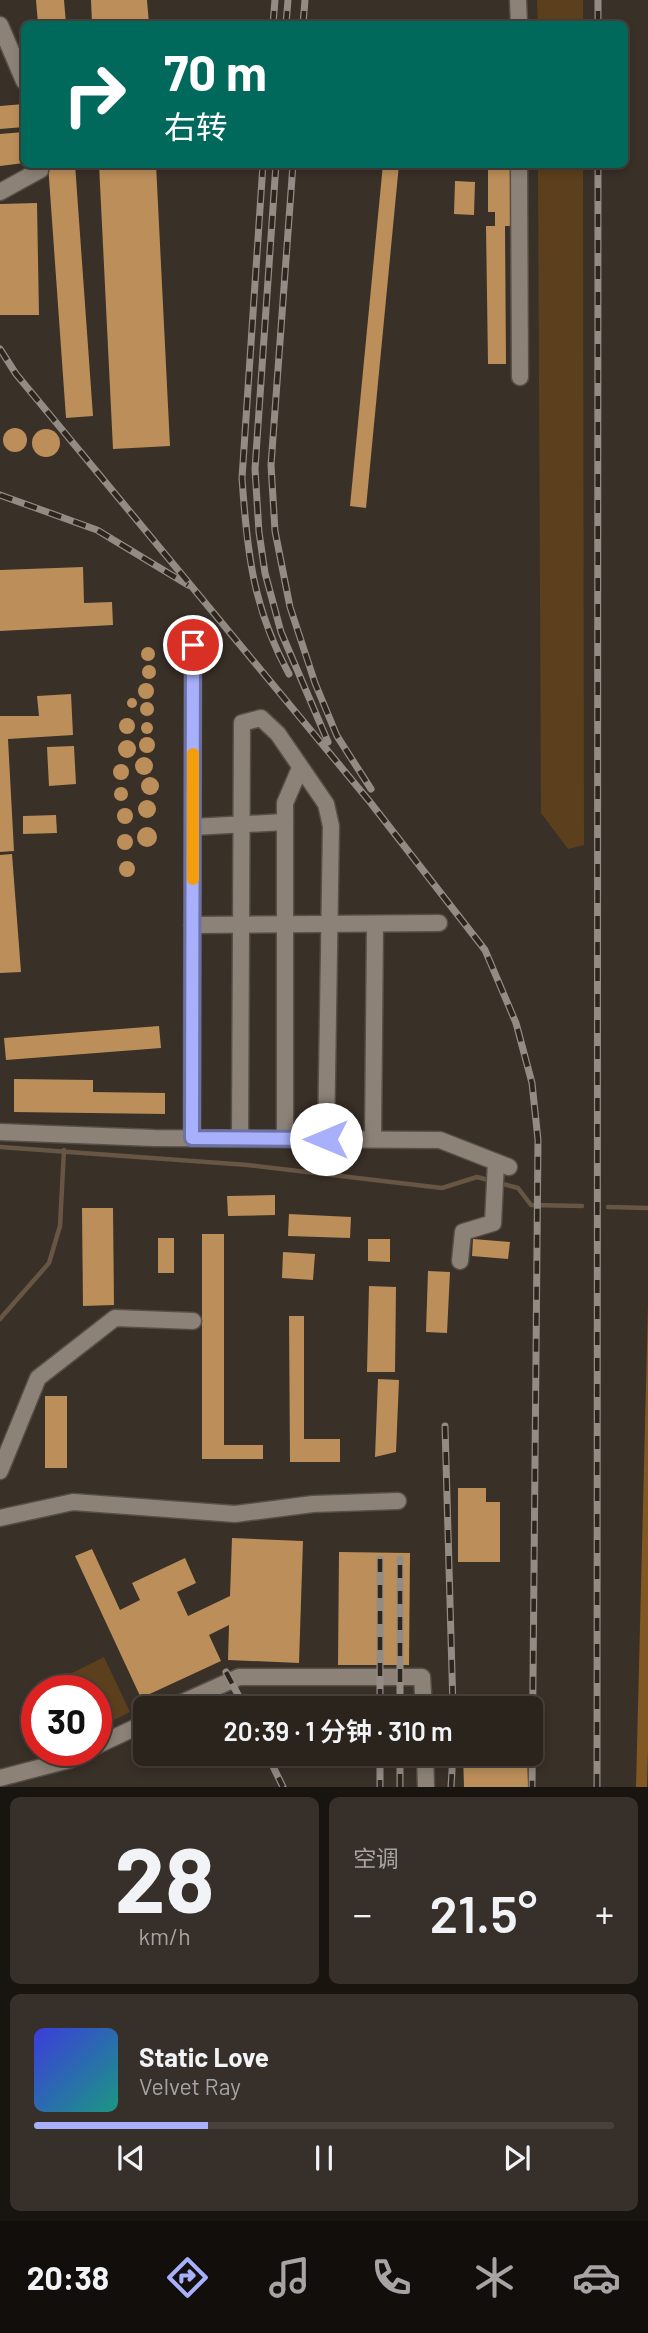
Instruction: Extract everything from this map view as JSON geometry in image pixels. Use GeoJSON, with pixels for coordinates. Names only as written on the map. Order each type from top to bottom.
{"type":"FeatureCollection","features":[{"type":"Feature","properties":{"kind":"street"},"geometry":{"type":"LineString","coordinates":[[519,0],[519,21]]}},
{"type":"Feature","properties":{"kind":"street"},"geometry":{"type":"LineString","coordinates":[[0,25],[21,74]]}},
{"type":"Feature","properties":{"kind":"street"},"geometry":{"type":"LineString","coordinates":[[0,192],[40,168]]}},
{"type":"Feature","properties":{"kind":"street"},"geometry":{"type":"LineString","coordinates":[[519,168],[520,377]]}},
{"type":"Feature","properties":{"kind":"street"},"geometry":{"type":"LineString","coordinates":[[192,1138],[193,645]]}},
{"type":"Feature","properties":{"kind":"street"},"geometry":{"type":"LineString","coordinates":[[240,1138],[242,723],[261,718],[278,734],[326,804],[331,826],[326,1139]]}},
{"type":"Feature","properties":{"kind":"street"},"geometry":{"type":"LineString","coordinates":[[285,1139],[285,803],[300,768]]}},
{"type":"Feature","properties":{"kind":"street"},"geometry":{"type":"LineString","coordinates":[[193,827],[285,822]]}},
{"type":"Feature","properties":{"kind":"street"},"geometry":{"type":"LineString","coordinates":[[192,925],[439,923]]}},
{"type":"Feature","properties":{"kind":"street"},"geometry":{"type":"LineString","coordinates":[[373,1139],[375,924]]}},
{"type":"Feature","properties":{"kind":"street"},"geometry":{"type":"LineString","coordinates":[[0,1132],[192,1138],[440,1140],[500,1167],[493,1223],[463,1232],[460,1261]]}},
{"type":"Feature","properties":{"kind":"street"},"geometry":{"type":"LineString","coordinates":[[0,1471],[38,1378],[115,1318],[193,1321]]}},
{"type":"Feature","properties":{"kind":"street"},"geometry":{"type":"LineString","coordinates":[[0,1518],[72,1502],[235,1514],[313,1504],[398,1501]]}},
{"type":"Feature","properties":{"kind":"street"},"geometry":{"type":"LineString","coordinates":[[196,1696],[239,1676],[422,1678],[423,1696]]}},
{"type":"Feature","properties":{"kind":"street"},"geometry":{"type":"LineString","coordinates":[[112,1738],[133,1729]]}},
{"type":"Feature","properties":{"kind":"street"},"geometry":{"type":"LineString","coordinates":[[0,1778],[44,1766]]}},
{"type":"Feature","properties":{"kind":"street"},"geometry":{"type":"LineString","coordinates":[[425,1766],[426,1787]]}},
{"type":"Feature","properties":{"kind":"shaded area"},"geometry":{"type":"Polygon","coordinates":[[[537,0],[583,0],[583,21],[538,21],[537,0]]]}},
{"type":"Feature","properties":{"kind":"shaded area"},"geometry":{"type":"Polygon","coordinates":[[[538,168],[583,168],[584,845],[568,849],[541,813],[538,168]]]}},
{"type":"Feature","properties":{"kind":"shaded area"},"geometry":{"type":"Polygon","coordinates":[[[648,1305],[648,1750],[647,1787],[636,1787],[648,1305]]]}},
{"type":"Feature","properties":{"kind":"shaded area"},"geometry":{"type":"Polygon","coordinates":[[[104,1657],[130,1712],[112,1721],[112,1675],[68,1675],[104,1657]]]}},
{"type":"Feature","properties":{"kind":"building"},"geometry":{"type":"Polygon","coordinates":[[[36,0],[64,0],[66,21],[38,21],[36,0]]]}},
{"type":"Feature","properties":{"kind":"building"},"geometry":{"type":"Polygon","coordinates":[[[91,0],[147,0],[149,21],[92,21],[91,0]]]}},
{"type":"Feature","properties":{"kind":"building"},"geometry":{"type":"Polygon","coordinates":[[[21,104],[21,127],[0,129],[0,106],[21,104]]]}},
{"type":"Feature","properties":{"kind":"building"},"geometry":{"type":"Polygon","coordinates":[[[21,132],[21,163],[0,166],[0,134],[21,132]]]}},
{"type":"Feature","properties":{"kind":"building"},"geometry":{"type":"Polygon","coordinates":[[[48,168],[75,168],[93,416],[66,418],[48,168]]]}},
{"type":"Feature","properties":{"kind":"building"},"geometry":{"type":"Polygon","coordinates":[[[99,168],[156,168],[170,446],[113,449],[99,168]]]}},
{"type":"Feature","properties":{"kind":"building"},"geometry":{"type":"Polygon","coordinates":[[[383,168],[399,168],[366,508],[350,506],[383,168]]]}},
{"type":"Feature","properties":{"kind":"building"},"geometry":{"type":"Polygon","coordinates":[[[488,168],[513,168],[513,226],[505,226],[506,364],[488,364],[486,226],[495,226],[495,212],[488,212],[488,168]]]}},
{"type":"Feature","properties":{"kind":"building"},"geometry":{"type":"Polygon","coordinates":[[[455,181],[475,182],[474,215],[454,214],[455,181]]]}},
{"type":"Feature","properties":{"kind":"building"},"geometry":{"type":"Polygon","coordinates":[[[37,203],[39,315],[0,315],[0,204],[37,203]]]}},
{"type":"Feature","properties":{"kind":"building"},"geometry":{"type":"Polygon","coordinates":[[[15,428],[23,432],[27,440],[23,448],[15,452],[7,448],[3,440],[7,432],[15,428]]]}},
{"type":"Feature","properties":{"kind":"building"},"geometry":{"type":"Polygon","coordinates":[[[46,429],[56,433],[60,443],[56,453],[46,457],[36,453],[32,443],[36,433],[46,429]]]}},
{"type":"Feature","properties":{"kind":"building"},"geometry":{"type":"Polygon","coordinates":[[[83,567],[84,603],[112,602],[113,625],[0,631],[0,570],[83,567]]]}},
{"type":"Feature","properties":{"kind":"building"},"geometry":{"type":"Polygon","coordinates":[[[148,647],[153,649],[153,659],[148,661],[143,659],[141,654],[143,649],[148,647]]]}},
{"type":"Feature","properties":{"kind":"building"},"geometry":{"type":"Polygon","coordinates":[[[146,665],[152,665],[156,672],[152,679],[146,679],[142,675],[142,669],[146,665]]]}},
{"type":"Feature","properties":{"kind":"building"},"geometry":{"type":"Polygon","coordinates":[[[146,683],[154,691],[146,699],[138,691],[146,683]]]}},
{"type":"Feature","properties":{"kind":"building"},"geometry":{"type":"Polygon","coordinates":[[[71,694],[73,735],[8,739],[14,851],[0,852],[0,716],[39,716],[37,696],[71,694]]]}},
{"type":"Feature","properties":{"kind":"building"},"geometry":{"type":"Polygon","coordinates":[[[132,698],[136,699],[136,707],[132,708],[128,707],[127,703],[128,699],[132,698]]]}},
{"type":"Feature","properties":{"kind":"building"},"geometry":{"type":"Polygon","coordinates":[[[147,702],[152,704],[152,714],[147,716],[142,714],[140,709],[142,704],[147,702]]]}},
{"type":"Feature","properties":{"kind":"building"},"geometry":{"type":"Polygon","coordinates":[[[124,718],[130,718],[135,726],[133,732],[124,734],[119,729],[119,723],[124,718]]]}},
{"type":"Feature","properties":{"kind":"building"},"geometry":{"type":"Polygon","coordinates":[[[142,723],[152,723],[152,733],[142,733],[142,723]]]}},
{"type":"Feature","properties":{"kind":"building"},"geometry":{"type":"Polygon","coordinates":[[[147,737],[155,745],[147,753],[139,745],[147,737]]]}},
{"type":"Feature","properties":{"kind":"building"},"geometry":{"type":"Polygon","coordinates":[[[127,740],[133,743],[136,749],[133,755],[127,758],[121,755],[118,749],[121,743],[127,740]]]}},
{"type":"Feature","properties":{"kind":"building"},"geometry":{"type":"Polygon","coordinates":[[[74,746],[76,784],[49,786],[47,747],[74,746]]]}},
{"type":"Feature","properties":{"kind":"building"},"geometry":{"type":"Polygon","coordinates":[[[144,757],[150,760],[153,766],[150,772],[144,775],[138,772],[135,766],[138,760],[144,757]]]}},
{"type":"Feature","properties":{"kind":"building"},"geometry":{"type":"Polygon","coordinates":[[[118,764],[124,764],[129,772],[127,778],[118,780],[113,775],[113,769],[118,764]]]}},
{"type":"Feature","properties":{"kind":"building"},"geometry":{"type":"Polygon","coordinates":[[[146,777],[154,777],[159,786],[157,793],[146,795],[141,790],[141,782],[146,777]]]}},
{"type":"Feature","properties":{"kind":"building"},"geometry":{"type":"Polygon","coordinates":[[[118,787],[124,787],[128,794],[124,801],[118,801],[114,797],[114,791],[118,787]]]}},
{"type":"Feature","properties":{"kind":"building"},"geometry":{"type":"Polygon","coordinates":[[[147,800],[153,803],[156,809],[153,815],[147,818],[141,815],[138,809],[141,803],[147,800]]]}},
{"type":"Feature","properties":{"kind":"building"},"geometry":{"type":"Polygon","coordinates":[[[125,808],[131,810],[131,822],[125,824],[119,822],[117,816],[119,810],[125,808]]]}},
{"type":"Feature","properties":{"kind":"building"},"geometry":{"type":"Polygon","coordinates":[[[56,815],[57,833],[23,834],[23,816],[56,815]]]}},
{"type":"Feature","properties":{"kind":"building"},"geometry":{"type":"Polygon","coordinates":[[[147,827],[154,830],[157,837],[154,844],[147,847],[140,844],[137,837],[140,830],[147,827]]]}},
{"type":"Feature","properties":{"kind":"building"},"geometry":{"type":"Polygon","coordinates":[[[125,834],[131,836],[131,848],[125,850],[119,848],[117,842],[119,836],[125,834]]]}},
{"type":"Feature","properties":{"kind":"building"},"geometry":{"type":"Polygon","coordinates":[[[12,854],[21,972],[0,973],[0,855],[12,854]]]}},
{"type":"Feature","properties":{"kind":"building"},"geometry":{"type":"Polygon","coordinates":[[[127,861],[135,869],[127,877],[119,869],[127,861]]]}},
{"type":"Feature","properties":{"kind":"building"},"geometry":{"type":"Polygon","coordinates":[[[159,1026],[161,1048],[6,1060],[4,1038],[159,1026]]]}},
{"type":"Feature","properties":{"kind":"building"},"geometry":{"type":"Polygon","coordinates":[[[14,1079],[93,1080],[93,1092],[165,1093],[165,1114],[14,1112],[14,1079]]]}},
{"type":"Feature","properties":{"kind":"building"},"geometry":{"type":"Polygon","coordinates":[[[275,1195],[275,1215],[228,1216],[227,1196],[275,1195]]]}},
{"type":"Feature","properties":{"kind":"building"},"geometry":{"type":"Polygon","coordinates":[[[82,1208],[113,1208],[114,1305],[83,1306],[82,1208]]]}},
{"type":"Feature","properties":{"kind":"building"},"geometry":{"type":"Polygon","coordinates":[[[289,1214],[351,1217],[350,1238],[288,1236],[289,1214]]]}},
{"type":"Feature","properties":{"kind":"building"},"geometry":{"type":"Polygon","coordinates":[[[202,1234],[224,1234],[224,1445],[263,1445],[263,1459],[202,1459],[202,1234]]]}},
{"type":"Feature","properties":{"kind":"building"},"geometry":{"type":"Polygon","coordinates":[[[158,1238],[174,1238],[174,1273],[158,1273],[158,1238]]]}},
{"type":"Feature","properties":{"kind":"building"},"geometry":{"type":"Polygon","coordinates":[[[368,1239],[390,1239],[390,1262],[368,1261],[368,1239]]]}},
{"type":"Feature","properties":{"kind":"building"},"geometry":{"type":"Polygon","coordinates":[[[473,1239],[510,1242],[508,1259],[472,1256],[473,1239]]]}},
{"type":"Feature","properties":{"kind":"building"},"geometry":{"type":"Polygon","coordinates":[[[283,1252],[315,1254],[313,1280],[282,1278],[283,1252]]]}},
{"type":"Feature","properties":{"kind":"building"},"geometry":{"type":"Polygon","coordinates":[[[428,1271],[450,1272],[447,1333],[426,1332],[428,1271]]]}},
{"type":"Feature","properties":{"kind":"building"},"geometry":{"type":"Polygon","coordinates":[[[369,1286],[396,1287],[395,1372],[367,1372],[369,1286]]]}},
{"type":"Feature","properties":{"kind":"building"},"geometry":{"type":"Polygon","coordinates":[[[289,1316],[304,1316],[304,1439],[340,1439],[340,1462],[290,1462],[289,1316]]]}},
{"type":"Feature","properties":{"kind":"building"},"geometry":{"type":"Polygon","coordinates":[[[378,1379],[399,1380],[396,1452],[375,1457],[378,1379]]]}},
{"type":"Feature","properties":{"kind":"building"},"geometry":{"type":"Polygon","coordinates":[[[45,1396],[67,1396],[67,1468],[45,1468],[45,1396]]]}},
{"type":"Feature","properties":{"kind":"building"},"geometry":{"type":"Polygon","coordinates":[[[458,1488],[486,1488],[486,1502],[500,1502],[500,1562],[458,1562],[458,1488]]]}},
{"type":"Feature","properties":{"kind":"building"},"geometry":{"type":"Polygon","coordinates":[[[232,1538],[303,1541],[299,1663],[228,1660],[229,1625],[209,1635],[221,1661],[140,1696],[75,1556],[92,1549],[120,1610],[140,1600],[132,1583],[185,1558],[196,1583],[177,1592],[188,1616],[230,1596],[232,1538]]]}},
{"type":"Feature","properties":{"kind":"building"},"geometry":{"type":"Polygon","coordinates":[[[339,1552],[410,1553],[409,1665],[338,1665],[339,1552]]]}},
{"type":"Feature","properties":{"kind":"building"},"geometry":{"type":"Polygon","coordinates":[[[463,1766],[527,1766],[528,1787],[464,1787],[463,1766]]]}},
{"type":"Feature","properties":{"kind":"waterway"},"geometry":{"type":"LineString","coordinates":[[0,1147],[248,1165],[442,1188],[477,1177],[518,1188],[531,1205],[582,1206]]}},
{"type":"Feature","properties":{"kind":"waterway"},"geometry":{"type":"LineString","coordinates":[[0,1319],[49,1263],[60,1226],[64,1150]]}},
{"type":"Feature","properties":{"kind":"waterway"},"geometry":{"type":"LineString","coordinates":[[608,1207],[648,1208]]}},
{"type":"Feature","properties":{"kind":"railway"},"geometry":{"type":"LineString","coordinates":[[273,21],[275,0]]}},
{"type":"Feature","properties":{"kind":"railway"},"geometry":{"type":"LineString","coordinates":[[286,21],[288,0]]}},
{"type":"Feature","properties":{"kind":"railway"},"geometry":{"type":"LineString","coordinates":[[303,21],[305,0]]}},
{"type":"Feature","properties":{"kind":"railway"},"geometry":{"type":"LineString","coordinates":[[598,0],[598,21]]}},
{"type":"Feature","properties":{"kind":"railway"},"geometry":{"type":"LineString","coordinates":[[263,168],[242,478],[246,531],[254,579],[267,626],[289,674]]}},
{"type":"Feature","properties":{"kind":"railway"},"geometry":{"type":"LineString","coordinates":[[276,168],[255,469],[259,532],[265,573],[281,632],[328,742]]}},
{"type":"Feature","properties":{"kind":"railway"},"geometry":{"type":"LineString","coordinates":[[293,168],[271,465],[275,531],[290,607],[315,683],[337,736],[371,789]]}},
{"type":"Feature","properties":{"kind":"railway"},"geometry":{"type":"LineString","coordinates":[[597,1787],[598,168]]}},
{"type":"Feature","properties":{"kind":"railway"},"geometry":{"type":"LineString","coordinates":[[0,349],[16,374],[370,802],[485,950],[516,1023],[532,1083],[538,1140],[532,1787]]}},
{"type":"Feature","properties":{"kind":"railway"},"geometry":{"type":"LineString","coordinates":[[0,495],[97,530],[188,585]]}},
{"type":"Feature","properties":{"kind":"railway"},"geometry":{"type":"LineString","coordinates":[[445,1426],[453,1696]]}},
{"type":"Feature","properties":{"kind":"railway"},"geometry":{"type":"LineString","coordinates":[[380,1559],[380,1696]]}},
{"type":"Feature","properties":{"kind":"railway"},"geometry":{"type":"LineString","coordinates":[[400,1559],[400,1696]]}},
{"type":"Feature","properties":{"kind":"railway"},"geometry":{"type":"LineString","coordinates":[[226,1672],[239,1696]]}},
{"type":"Feature","properties":{"kind":"railway"},"geometry":{"type":"LineString","coordinates":[[273,1766],[283,1787]]}},
{"type":"Feature","properties":{"kind":"railway"},"geometry":{"type":"LineString","coordinates":[[380,1766],[380,1787]]}},
{"type":"Feature","properties":{"kind":"railway"},"geometry":{"type":"LineString","coordinates":[[400,1766],[400,1787]]}},
{"type":"Feature","properties":{"kind":"railway"},"geometry":{"type":"LineString","coordinates":[[451,1787],[452,1766]]}},
{"type":"Feature","properties":{"kind":"slow traffic"},"geometry":{"type":"LineString","coordinates":[[193,754],[193,879]]}},
{"type":"Feature","properties":{"kind":"route"},"geometry":{"type":"LineString","coordinates":[[193,645],[192,1138],[326,1139]]}}]}
